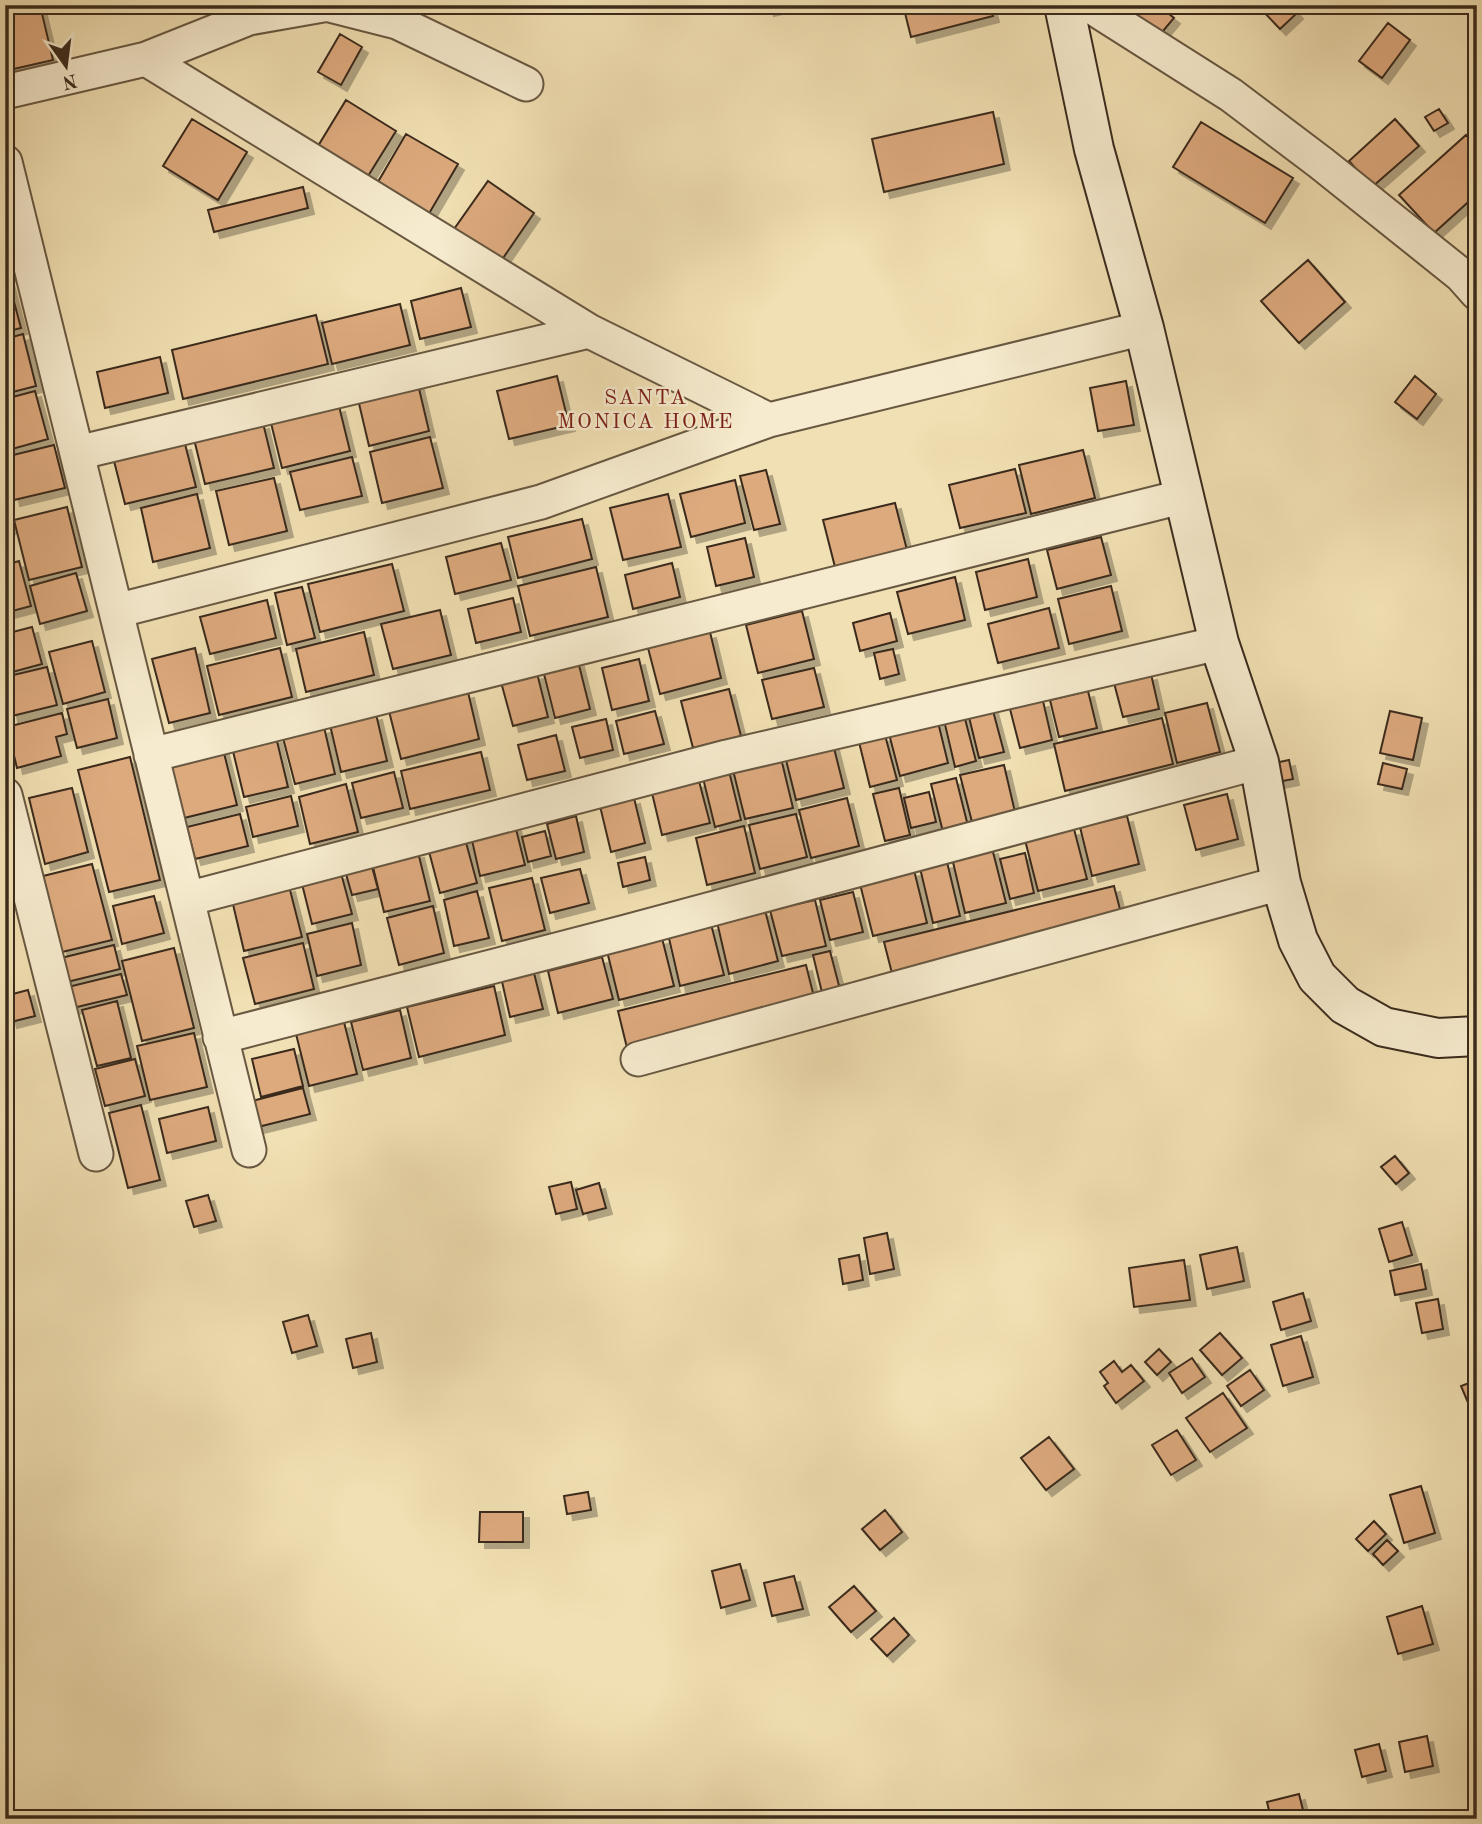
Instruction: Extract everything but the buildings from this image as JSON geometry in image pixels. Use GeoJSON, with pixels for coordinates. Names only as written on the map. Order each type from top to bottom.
{"type":"FeatureCollection","features":[{"type":"Feature","properties":{"kind":"street"},"geometry":{"type":"LineString","coordinates":[[5,92],[146,59],[249,18],[323,5]]}},
{"type":"Feature","properties":{"kind":"street"},"geometry":{"type":"LineString","coordinates":[[330,5],[397,22],[526,83]]}},
{"type":"Feature","properties":{"kind":"street"},"geometry":{"type":"LineString","coordinates":[[1064,5],[1094,149],[1144,328],[1219,643],[1259,762],[1281,883],[1298,940],[1317,977],[1345,1005],[1384,1027],[1438,1038],[1477,1036]]}},
{"type":"Feature","properties":{"kind":"street"},"geometry":{"type":"LineString","coordinates":[[1088,5],[1231,95],[1461,275],[1477,293]]}},
{"type":"Feature","properties":{"kind":"street"},"geometry":{"type":"LineString","coordinates":[[146,59],[589,331],[769,420]]}},
{"type":"Feature","properties":{"kind":"street"},"geometry":{"type":"LineString","coordinates":[[5,162],[249,1150]]}},
{"type":"Feature","properties":{"kind":"street"},"geometry":{"type":"LineString","coordinates":[[116,611],[541,502],[769,420],[1144,328]]}},
{"type":"Feature","properties":{"kind":"street"},"geometry":{"type":"LineString","coordinates":[[77,453],[589,331]]}},
{"type":"Feature","properties":{"kind":"street"},"geometry":{"type":"LineString","coordinates":[[151,755],[1185,496]]}},
{"type":"Feature","properties":{"kind":"street"},"geometry":{"type":"LineString","coordinates":[[187,899],[727,757],[1219,643]]}},
{"type":"Feature","properties":{"kind":"street"},"geometry":{"type":"LineString","coordinates":[[220,1037],[626,932],[1259,762]]}},
{"type":"Feature","properties":{"kind":"street"},"geometry":{"type":"LineString","coordinates":[[5,795],[96,1154]]}},
{"type":"Feature","properties":{"kind":"street"},"geometry":{"type":"LineString","coordinates":[[638,1059],[1281,883]]}},
{"type":"Feature","properties":{"kind":"district","name":"SANTA MONICA HOME"},"geometry":{"type":"Point","coordinates":[646,410]}}]}
